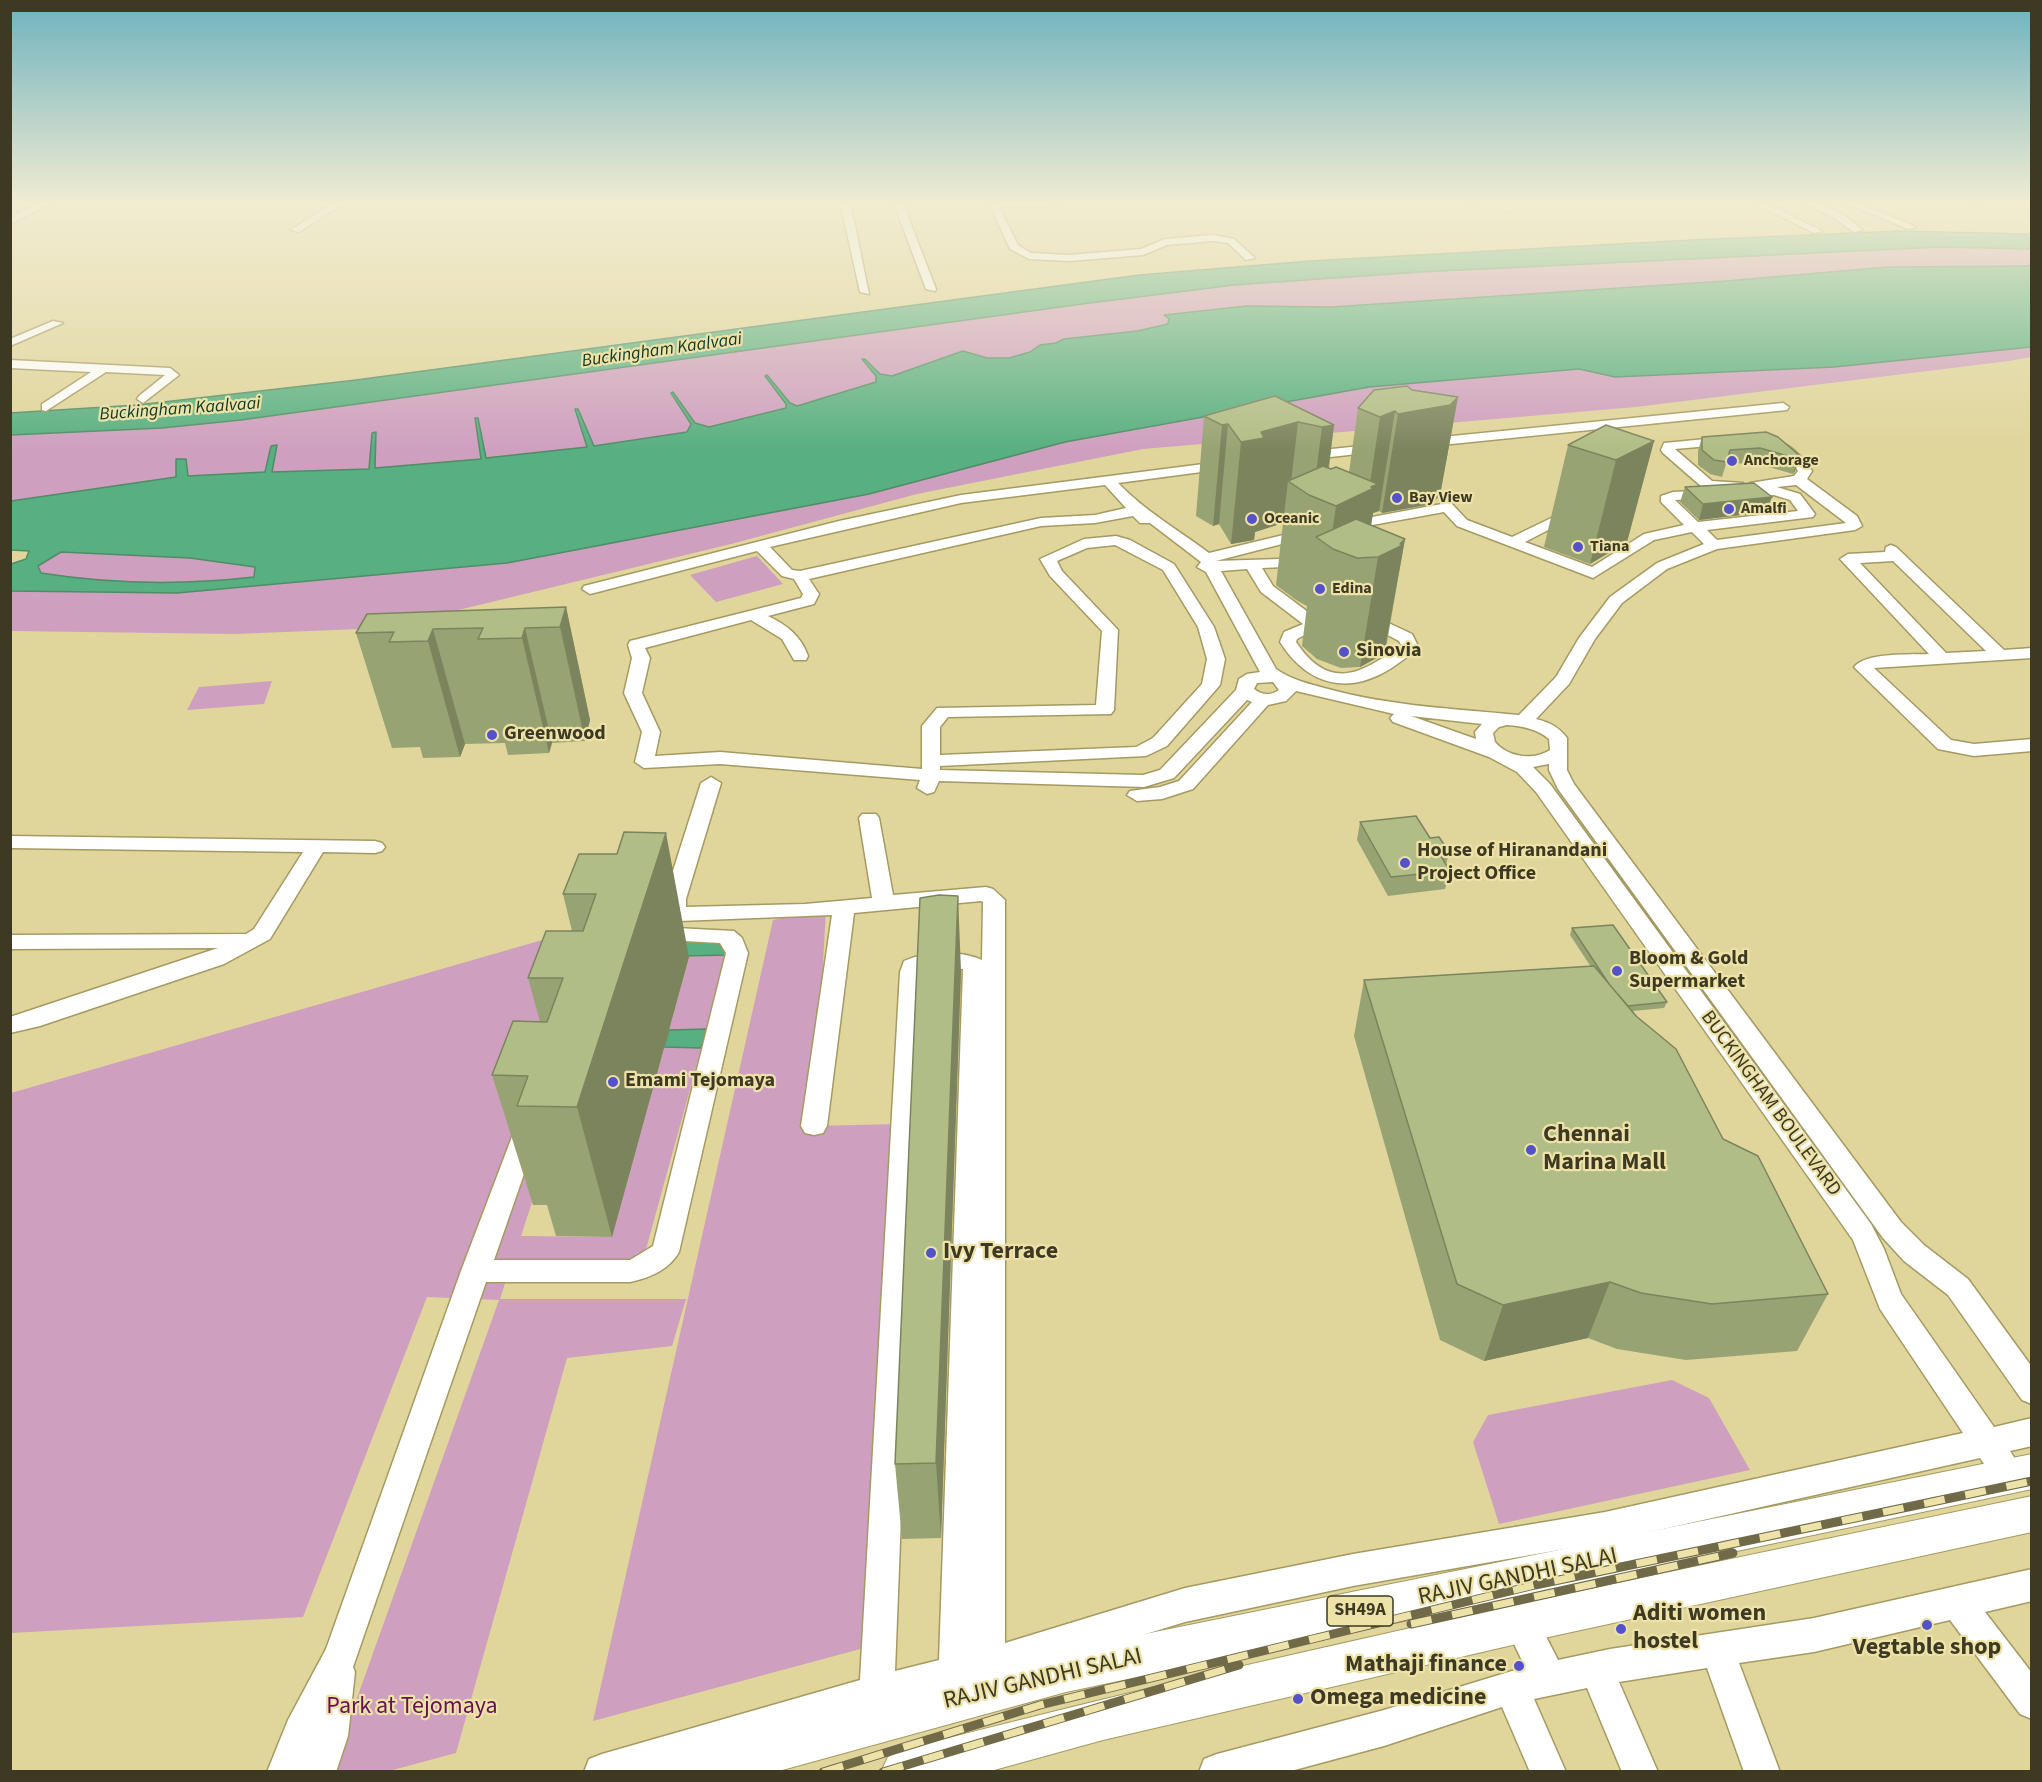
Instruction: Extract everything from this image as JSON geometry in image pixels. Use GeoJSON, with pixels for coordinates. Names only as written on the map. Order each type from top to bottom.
{"type":"FeatureCollection","features":[{"type":"Feature","properties":{"kind":"main road","name":"RAJIV GANDHI SALAI"},"geometry":{"type":"LineString","coordinates":[[693,1772],[977,1676],[1066,1671],[2021,1474]]}},
{"type":"Feature","properties":{"kind":"main road","name":"SH49A"},"geometry":{"type":"LineString","coordinates":[[903,1772],[1103,1719],[1521,1623],[2031,1514]]}},
{"type":"Feature","properties":{"kind":"street"},"geometry":{"type":"LineString","coordinates":[[864,284],[866,291]]}},
{"type":"Feature","properties":{"kind":"street"},"geometry":{"type":"LineString","coordinates":[[929,284],[931,289]]}},
{"type":"Feature","properties":{"kind":"street"},"geometry":{"type":"LineString","coordinates":[[10,343],[57,322]]}},
{"type":"Feature","properties":{"kind":"street"},"geometry":{"type":"LineString","coordinates":[[10,364],[170,372],[173,375],[143,399]]}},
{"type":"Feature","properties":{"kind":"street"},"geometry":{"type":"LineString","coordinates":[[46,407],[105,368]]}},
{"type":"Feature","properties":{"kind":"street"},"geometry":{"type":"LineString","coordinates":[[1284,458],[1783,406]]}},
{"type":"Feature","properties":{"kind":"street"},"geometry":{"type":"LineString","coordinates":[[1206,564],[1242,548],[1447,507],[1462,523],[1593,573],[1649,537],[1695,527],[1808,514],[1789,494],[1757,489],[1716,487],[1707,484],[1668,450],[1669,446],[1676,445],[1743,440]]}},
{"type":"Feature","properties":{"kind":"street"},"geometry":{"type":"LineString","coordinates":[[1714,545],[1667,498],[1757,489],[1799,480],[1805,471],[1798,460],[1783,448],[1764,440]]}},
{"type":"Feature","properties":{"kind":"street"},"geometry":{"type":"LineString","coordinates":[[590,589],[839,525],[961,499],[1237,464]]}},
{"type":"Feature","properties":{"kind":"street"},"geometry":{"type":"LineString","coordinates":[[1107,479],[1141,513],[1157,534],[1184,553],[1206,564],[1303,561],[1327,565]]}},
{"type":"Feature","properties":{"kind":"street"},"geometry":{"type":"LineString","coordinates":[[1498,754],[1484,741],[1484,732],[1493,723],[1519,721],[1563,680],[1587,638],[1616,600],[1671,560],[1714,545],[1855,526],[1852,519],[1799,480]]}},
{"type":"Feature","properties":{"kind":"street"},"geometry":{"type":"LineString","coordinates":[[1513,542],[1579,508],[1589,513]]}},
{"type":"Feature","properties":{"kind":"street"},"geometry":{"type":"LineString","coordinates":[[765,550],[787,573],[800,576],[1041,522],[1095,519],[1141,513]]}},
{"type":"Feature","properties":{"kind":"street"},"geometry":{"type":"LineString","coordinates":[[1629,529],[1649,537]]}},
{"type":"Feature","properties":{"kind":"street"},"geometry":{"type":"LineString","coordinates":[[1116,540],[1169,567],[1206,627],[1216,659],[1211,685],[1160,742],[1139,752],[930,774],[931,726],[943,712],[1106,710],[1110,630],[1055,573],[1048,558],[1084,544],[1116,540]]}},
{"type":"Feature","properties":{"kind":"street"},"geometry":{"type":"LineString","coordinates":[[1942,658],[1848,559],[1894,553],[1999,654]]}},
{"type":"Feature","properties":{"kind":"street"},"geometry":{"type":"LineString","coordinates":[[930,774],[1082,795],[1162,793],[1186,785],[1270,699],[1282,696],[1288,690],[1264,666],[1206,564]]}},
{"type":"Feature","properties":{"kind":"street"},"geometry":{"type":"LineString","coordinates":[[800,576],[811,594],[808,601],[636,645],[641,658],[633,693],[651,732],[644,762],[686,761],[712,772],[930,774],[1131,783],[1157,779],[1167,774],[1245,687],[1247,672],[1244,654],[1206,564]]}},
{"type":"Feature","properties":{"kind":"street"},"geometry":{"type":"LineString","coordinates":[[1252,564],[1267,590],[1314,625]]}},
{"type":"Feature","properties":{"kind":"street"},"geometry":{"type":"LineString","coordinates":[[1356,605],[1406,638],[1410,646],[1359,678],[1346,679],[1325,675],[1295,654],[1288,639],[1314,625],[1356,605]]}},
{"type":"Feature","properties":{"kind":"street"},"geometry":{"type":"LineString","coordinates":[[753,615],[787,634],[797,644],[800,656]]}},
{"type":"Feature","properties":{"kind":"street"},"geometry":{"type":"LineString","coordinates":[[2031,653],[1875,662],[1863,667],[1945,745],[1974,750],[2031,745]]}},
{"type":"Feature","properties":{"kind":"street","name":"BUCKINGHAM BOULEVARD"},"geometry":{"type":"LineString","coordinates":[[1559,752],[1549,759],[1532,762],[1498,754],[1416,723],[1376,711],[1324,700],[1270,699],[1245,687],[1259,676],[1276,678],[1320,692],[1388,705],[1462,716],[1519,721],[1541,726],[1555,735],[1560,745],[1558,770],[1564,785],[1902,1241],[1958,1287],[2031,1391]]}},
{"type":"Feature","properties":{"kind":"street"},"geometry":{"type":"LineString","coordinates":[[1214,722],[1237,731]]}},
{"type":"Feature","properties":{"kind":"street","name":"BUCKINGHAM BOULEVARD"},"geometry":{"type":"LineString","coordinates":[[1498,754],[1524,768],[1538,780],[1870,1245],[1890,1301],[1986,1441],[2021,1474]]}},
{"type":"Feature","properties":{"kind":"street"},"geometry":{"type":"LineString","coordinates":[[711,783],[675,899],[675,912],[692,916],[844,908],[982,894],[992,897],[995,904],[977,1676]]}},
{"type":"Feature","properties":{"kind":"street"},"geometry":{"type":"LineString","coordinates":[[869,818],[884,903]]}},
{"type":"Feature","properties":{"kind":"street"},"geometry":{"type":"LineString","coordinates":[[10,842],[375,847]]}},
{"type":"Feature","properties":{"kind":"street"},"geometry":{"type":"LineString","coordinates":[[10,1025],[32,1020],[216,959],[250,941],[262,934],[316,847]]}},
{"type":"Feature","properties":{"kind":"street"},"geometry":{"type":"LineString","coordinates":[[814,1126],[844,908]]}},
{"type":"Feature","properties":{"kind":"street"},"geometry":{"type":"LineString","coordinates":[[475,1271],[630,1271],[643,1268],[665,1252],[737,953],[735,943],[726,936],[631,934]]}},
{"type":"Feature","properties":{"kind":"street"},"geometry":{"type":"LineString","coordinates":[[10,942],[250,941]]}},
{"type":"Feature","properties":{"kind":"street"},"geometry":{"type":"LineString","coordinates":[[877,1692],[911,972],[912,966],[920,962],[965,961],[974,964],[977,1676]]}},
{"type":"Feature","properties":{"kind":"street"},"geometry":{"type":"LineString","coordinates":[[1690,992],[1715,989]]}},
{"type":"Feature","properties":{"kind":"street"},"geometry":{"type":"LineString","coordinates":[[285,1772],[301,1733],[340,1657],[536,1104]]}},
{"type":"Feature","properties":{"kind":"street"},"geometry":{"type":"LineString","coordinates":[[1870,1245],[1902,1241]]}},
{"type":"Feature","properties":{"kind":"street"},"geometry":{"type":"LineString","coordinates":[[602,1772],[877,1692],[977,1676],[1185,1605],[1353,1570],[1605,1527],[2031,1432]]}},
{"type":"Feature","properties":{"kind":"street"},"geometry":{"type":"LineString","coordinates":[[1239,1769],[1384,1728],[1511,1687],[1596,1669],[1814,1635],[1957,1604],[2031,1584]]}},
{"type":"Feature","properties":{"kind":"street"},"geometry":{"type":"LineString","coordinates":[[1957,1604],[2031,1702]]}},
{"type":"Feature","properties":{"kind":"street"},"geometry":{"type":"LineString","coordinates":[[1521,1623],[1549,1679]]}},
{"type":"Feature","properties":{"kind":"street"},"geometry":{"type":"LineString","coordinates":[[1717,1650],[1762,1772]]}},
{"type":"Feature","properties":{"kind":"street"},"geometry":{"type":"LineString","coordinates":[[318,1772],[330,1736],[340,1657]]}},
{"type":"Feature","properties":{"kind":"street"},"geometry":{"type":"LineString","coordinates":[[1596,1669],[1641,1772]]}},
{"type":"Feature","properties":{"kind":"street"},"geometry":{"type":"LineString","coordinates":[[1511,1687],[1548,1772]]}},
{"type":"Feature","properties":{"kind":"green space"},"geometry":{"type":"Polygon","coordinates":[[[1680,284],[1332,308],[1246,306],[1205,312],[1170,313],[1169,324],[1137,331],[1064,339],[1056,343],[1040,345],[1030,352],[1009,358],[987,358],[963,351],[892,376],[880,374],[866,359],[862,359],[876,376],[876,382],[797,406],[790,403],[765,376],[786,404],[786,408],[709,427],[695,424],[674,393],[671,393],[692,424],[687,432],[594,446],[578,409],[575,410],[588,447],[485,458],[477,418],[482,459],[375,468],[376,433],[372,433],[370,469],[272,472],[276,446],[271,446],[265,472],[188,476],[177,459],[176,477],[11,501],[10,435],[162,428],[241,420],[1234,285],[1680,284]]]}},
{"type":"Feature","properties":{"kind":"green space"},"geometry":{"type":"Polygon","coordinates":[[[2031,347],[2031,357],[2009,361],[1636,407],[1143,449],[917,494],[731,544],[384,628],[235,634],[11,631],[11,591],[177,593],[507,563],[869,494],[1065,442],[1369,387],[1579,368],[1615,377],[1834,367],[2031,347]]]}},
{"type":"Feature","properties":{"kind":"green space"},"geometry":{"type":"Polygon","coordinates":[[[61,552],[190,558],[255,566],[254,577],[147,582],[66,577],[40,573],[38,566],[61,552]]]}},
{"type":"Feature","properties":{"kind":"green space"},"geometry":{"type":"Polygon","coordinates":[[[757,556],[783,584],[716,602],[690,575],[757,556]]]}},
{"type":"Feature","properties":{"kind":"green space"},"geometry":{"type":"Polygon","coordinates":[[[272,681],[264,704],[187,710],[199,687],[272,681]]]}},
{"type":"Feature","properties":{"kind":"green space"},"geometry":{"type":"Polygon","coordinates":[[[826,909],[814,1126],[897,1124],[864,1648],[593,1721],[773,920],[826,909]]]}},
{"type":"Feature","properties":{"kind":"green space","name":"Park at Tejomaya"},"geometry":{"type":"Polygon","coordinates":[[[570,932],[557,1125],[521,1236],[611,1237],[689,957],[727,955],[643,1260],[512,1262],[500,1299],[686,1299],[672,1346],[567,1358],[456,1753],[389,1771],[331,1771],[499,1300],[427,1297],[303,1617],[11,1633],[11,1093],[570,932]]]}},
{"type":"Feature","properties":{"kind":"green space"},"geometry":{"type":"Polygon","coordinates":[[[1672,1380],[1709,1398],[1750,1470],[1499,1524],[1473,1442],[1488,1415],[1672,1380]]]}},
{"type":"Feature","properties":{"kind":"water","name":"Buckingham Kaalvaai"},"geometry":{"type":"Polygon","coordinates":[[[1071,284],[1246,284],[1082,304],[241,420],[162,428],[11,435],[10,413],[137,405],[356,380],[1071,284]]]}},
{"type":"Feature","properties":{"kind":"water"},"geometry":{"type":"Polygon","coordinates":[[[1678,284],[2031,284],[2031,347],[1834,367],[1615,377],[1579,369],[1369,387],[1065,442],[869,494],[507,563],[177,593],[11,591],[11,564],[26,559],[29,551],[11,550],[11,501],[176,477],[176,459],[186,459],[188,476],[265,472],[271,446],[277,445],[272,472],[369,469],[372,433],[376,432],[375,468],[481,459],[475,418],[478,418],[486,458],[587,447],[575,409],[578,409],[594,446],[687,432],[691,424],[671,393],[673,392],[695,423],[709,427],[786,408],[786,404],[765,376],[767,375],[790,403],[797,406],[876,382],[876,376],[862,359],[865,359],[880,374],[892,376],[963,351],[987,358],[1009,358],[1030,352],[1040,345],[1056,343],[1064,339],[1137,331],[1168,324],[1169,319],[1164,315],[1246,306],[1332,307],[1678,284]],[[61,552],[38,566],[41,573],[67,577],[174,582],[254,577],[255,567],[190,558],[61,552]]]}},
{"type":"Feature","properties":{"kind":"water"},"geometry":{"type":"Polygon","coordinates":[[[620,934],[729,939],[727,955],[650,957],[620,934]]]}},
{"type":"Feature","properties":{"kind":"water"},"geometry":{"type":"Polygon","coordinates":[[[707,1029],[701,1048],[664,1047],[669,1030],[707,1029]]]}},
{"type":"Feature","properties":{"kind":"building"},"geometry":{"type":"Polygon","coordinates":[[[1407,386],[1412,390],[1458,397],[1450,405],[1398,414],[1395,411],[1380,417],[1358,408],[1374,390],[1407,386]]]}},
{"type":"Feature","properties":{"kind":"building"},"geometry":{"type":"Polygon","coordinates":[[[1275,396],[1334,425],[1322,427],[1298,422],[1261,432],[1264,438],[1241,442],[1228,424],[1222,425],[1204,416],[1275,396]]]}},
{"type":"Feature","properties":{"kind":"building"},"geometry":{"type":"Polygon","coordinates":[[[1606,425],[1654,441],[1616,460],[1568,445],[1606,425]]]}},
{"type":"Feature","properties":{"kind":"building"},"geometry":{"type":"Polygon","coordinates":[[[1766,432],[1778,437],[1800,456],[1798,459],[1760,448],[1730,450],[1727,462],[1714,460],[1702,450],[1702,437],[1766,432]]]}},
{"type":"Feature","properties":{"kind":"building"},"geometry":{"type":"Polygon","coordinates":[[[1323,466],[1331,469],[1336,467],[1378,484],[1336,506],[1309,495],[1288,481],[1323,466]]]}},
{"type":"Feature","properties":{"kind":"building"},"geometry":{"type":"Polygon","coordinates":[[[1754,483],[1772,497],[1703,504],[1685,487],[1754,483]]]}},
{"type":"Feature","properties":{"kind":"building"},"geometry":{"type":"Polygon","coordinates":[[[1356,519],[1405,539],[1400,544],[1403,545],[1378,557],[1357,558],[1333,549],[1316,537],[1356,519]]]}},
{"type":"Feature","properties":{"kind":"building"},"geometry":{"type":"Polygon","coordinates":[[[566,607],[560,627],[525,628],[522,638],[478,639],[483,628],[433,629],[428,641],[389,642],[394,632],[356,633],[367,614],[566,607]]]}},
{"type":"Feature","properties":{"kind":"building"},"geometry":{"type":"Polygon","coordinates":[[[1416,816],[1430,838],[1439,837],[1449,852],[1439,853],[1450,871],[1391,877],[1360,822],[1416,816]]]}},
{"type":"Feature","properties":{"kind":"building"},"geometry":{"type":"Polygon","coordinates":[[[624,832],[666,833],[577,1107],[517,1106],[528,1076],[492,1075],[513,1021],[547,1022],[563,978],[528,978],[546,931],[583,931],[596,894],[563,894],[579,854],[617,854],[624,832]]]}},
{"type":"Feature","properties":{"kind":"building","name":"Ivy Terrace"},"geometry":{"type":"Polygon","coordinates":[[[939,895],[958,896],[936,1463],[895,1464],[920,898],[939,895]]]}},
{"type":"Feature","properties":{"kind":"building","name":"Bloom & Gold Supermarket"},"geometry":{"type":"Polygon","coordinates":[[[1613,925],[1667,1002],[1628,1006],[1609,984],[1572,928],[1613,925]]]}},
{"type":"Feature","properties":{"kind":"building","name":"Chennai Marina Mall"},"geometry":{"type":"Polygon","coordinates":[[[1594,966],[1636,1016],[1676,1049],[1723,1139],[1758,1156],[1828,1294],[1712,1304],[1641,1293],[1610,1282],[1503,1305],[1457,1284],[1364,980],[1594,966]]]}},
{"type":"Feature","properties":{"kind":"railway"},"geometry":{"type":"LineString","coordinates":[[823,1772],[1040,1705],[1535,1585],[2032,1481]]}},
{"type":"Feature","properties":{"kind":"railway"},"geometry":{"type":"LineString","coordinates":[[1411,1624],[1733,1553]]}},
{"type":"Feature","properties":{"kind":"railway"},"geometry":{"type":"LineString","coordinates":[[883,1772],[1239,1665]]}},
{"type":"Feature","properties":{"kind":"place","name":"Anchorage"},"geometry":{"type":"Point","coordinates":[1732,461]}},
{"type":"Feature","properties":{"kind":"place","name":"Bay View"},"geometry":{"type":"Point","coordinates":[1397,498]}},
{"type":"Feature","properties":{"kind":"place","name":"Amalfi"},"geometry":{"type":"Point","coordinates":[1729,509]}},
{"type":"Feature","properties":{"kind":"place","name":"Oceanic"},"geometry":{"type":"Point","coordinates":[1252,519]}},
{"type":"Feature","properties":{"kind":"place","name":"Tiana"},"geometry":{"type":"Point","coordinates":[1578,547]}},
{"type":"Feature","properties":{"kind":"place","name":"Edina"},"geometry":{"type":"Point","coordinates":[1320,589]}},
{"type":"Feature","properties":{"kind":"place","name":"Sinovia"},"geometry":{"type":"Point","coordinates":[1344,652]}},
{"type":"Feature","properties":{"kind":"place","name":"Greenwood"},"geometry":{"type":"Point","coordinates":[492,735]}},
{"type":"Feature","properties":{"kind":"place","name":"House of Hiranandani Project Office"},"geometry":{"type":"Point","coordinates":[1405,863]}},
{"type":"Feature","properties":{"kind":"place","name":"Bloom & Gold Supermarket"},"geometry":{"type":"Point","coordinates":[1617,971]}},
{"type":"Feature","properties":{"kind":"place","name":"Emami Tejomaya"},"geometry":{"type":"Point","coordinates":[613,1082]}},
{"type":"Feature","properties":{"kind":"place","name":"Chennai Marina Mall"},"geometry":{"type":"Point","coordinates":[1531,1150]}},
{"type":"Feature","properties":{"kind":"place","name":"Ivy Terrace"},"geometry":{"type":"Point","coordinates":[931,1253]}},
{"type":"Feature","properties":{"kind":"place","name":"Vegtable shop"},"geometry":{"type":"Point","coordinates":[1927,1625]}},
{"type":"Feature","properties":{"kind":"place","name":"Aditi women hostel"},"geometry":{"type":"Point","coordinates":[1621,1629]}},
{"type":"Feature","properties":{"kind":"place","name":"Mathaji finance"},"geometry":{"type":"Point","coordinates":[1519,1666]}},
{"type":"Feature","properties":{"kind":"place","name":"Omega medicine"},"geometry":{"type":"Point","coordinates":[1298,1699]}}]}
